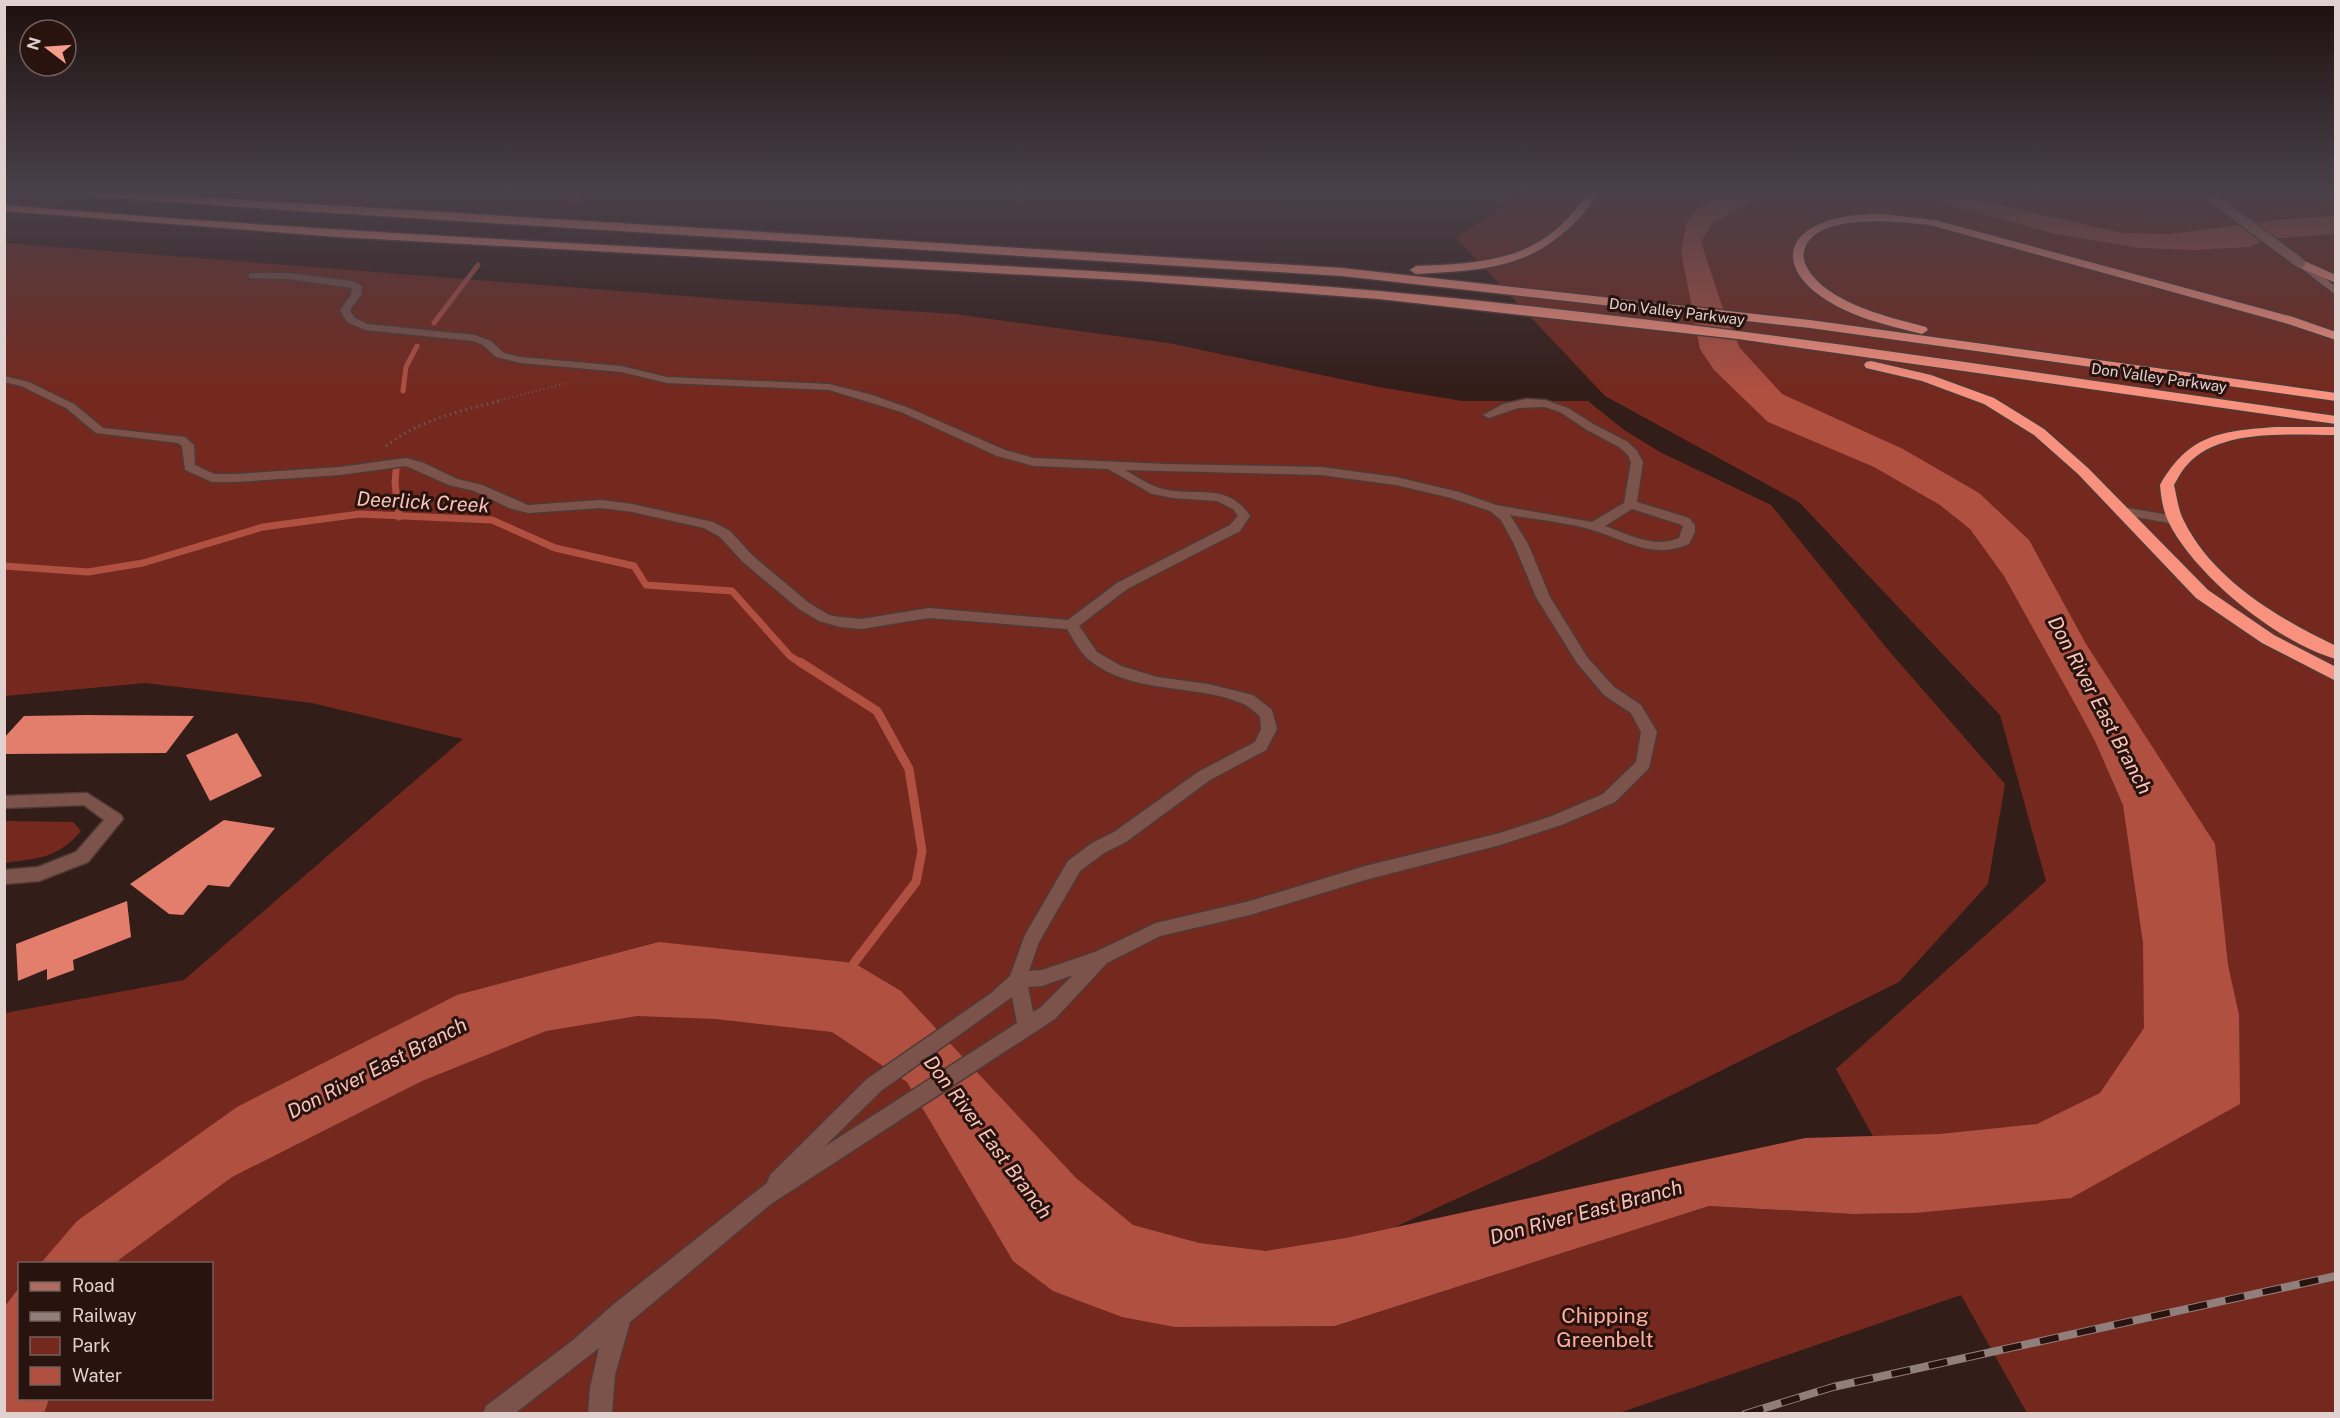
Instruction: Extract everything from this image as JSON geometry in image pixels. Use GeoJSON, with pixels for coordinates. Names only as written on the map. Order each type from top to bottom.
{"type":"FeatureCollection","features":[{"type":"Feature","properties":{"kind":"highway","name":"Don Valley Parkway"},"geometry":{"type":"LineString","coordinates":[[806,259],[1090,274],[1380,295],[1782,342],[2336,420]]}},
{"type":"Feature","properties":{"kind":"highway","name":"Don Valley Parkway"},"geometry":{"type":"LineString","coordinates":[[1133,259],[1342,272],[1601,299],[1810,324],[2336,397]]}},
{"type":"Feature","properties":{"kind":"highway"},"geometry":{"type":"LineString","coordinates":[[1342,272],[1487,266],[1509,259]]}},
{"type":"Feature","properties":{"kind":"highway"},"geometry":{"type":"LineString","coordinates":[[1798,259],[1821,290],[1858,311],[1920,329],[2026,354]]}},
{"type":"Feature","properties":{"kind":"highway"},"geometry":{"type":"LineString","coordinates":[[2067,259],[2289,320],[2336,336]]}},
{"type":"Feature","properties":{"kind":"highway"},"geometry":{"type":"LineString","coordinates":[[2300,262],[2336,280]]}},
{"type":"Feature","properties":{"kind":"highway"},"geometry":{"type":"LineString","coordinates":[[1782,342],[1827,357],[1926,378],[1989,401],[2039,432],[2083,471],[2202,594],[2268,639],[2336,675]]}},
{"type":"Feature","properties":{"kind":"highway"},"geometry":{"type":"LineString","coordinates":[[2336,431],[2255,432],[2210,442],[2182,460],[2167,485],[2175,520],[2200,558],[2251,604],[2315,644],[2336,653]]}},
{"type":"Feature","properties":{"kind":"main road"},"geometry":{"type":"LineString","coordinates":[[2296,259],[2336,292]]}},
{"type":"Feature","properties":{"kind":"street"},"geometry":{"type":"LineString","coordinates":[[253,276],[323,279],[357,286],[356,295],[345,310],[351,320],[365,327],[475,338],[488,343],[500,355],[521,360],[621,369],[667,380],[829,387],[865,396],[905,410],[1001,453],[1034,462],[1321,471],[1396,481],[1455,495],[1494,508],[1594,526],[1639,543],[1662,547],[1684,541],[1689,532],[1689,525],[1630,504]]}},
{"type":"Feature","properties":{"kind":"street"},"geometry":{"type":"LineString","coordinates":[[4,379],[25,384],[70,406],[100,431],[181,440],[188,445],[189,467],[212,478],[302,474],[406,462],[528,509],[601,504],[633,508],[708,525],[725,534],[748,559],[804,606],[824,618],[861,624],[929,614],[1071,625],[1122,586],[1235,528],[1244,516],[1240,507],[1228,501],[1209,496],[1162,493],[1108,466]]}},
{"type":"Feature","properties":{"kind":"street"},"geometry":{"type":"LineString","coordinates":[[1489,415],[1513,404],[1530,402],[1552,405],[1620,442],[1632,452],[1637,462],[1637,471],[1633,478],[1630,504],[1622,511],[1594,526]]}},
{"type":"Feature","properties":{"kind":"street"},"geometry":{"type":"LineString","coordinates":[[764,1197],[814,1143],[874,1085],[996,1000],[1017,980],[1042,978],[1101,958],[1156,930],[1250,908],[1365,873],[1500,839],[1558,820],[1609,798],[1643,764],[1649,732],[1636,709],[1609,691],[1582,660],[1543,597],[1521,544],[1506,518],[1494,508]]}},
{"type":"Feature","properties":{"kind":"street"},"geometry":{"type":"LineString","coordinates":[[2122,511],[2175,520]]}},
{"type":"Feature","properties":{"kind":"street"},"geometry":{"type":"LineString","coordinates":[[1019,1031],[1017,980],[1031,940],[1074,866],[1098,848],[1120,837],[1204,776],[1261,746],[1269,729],[1267,714],[1248,699],[1208,689],[1157,682],[1116,670],[1092,655],[1071,625]]}},
{"type":"Feature","properties":{"kind":"street"},"geometry":{"type":"LineString","coordinates":[[4,802],[87,799],[115,819],[82,857],[39,874],[4,877]]}},
{"type":"Feature","properties":{"kind":"street"},"geometry":{"type":"LineString","coordinates":[[494,1413],[764,1197],[1048,1013],[1101,958]]}},
{"type":"Feature","properties":{"kind":"street"},"geometry":{"type":"LineString","coordinates":[[600,1413],[599,1394],[607,1355],[622,1312]]}},
{"type":"Feature","properties":{"kind":"path"},"geometry":{"type":"LineString","coordinates":[[360,467],[407,430],[451,413],[575,381]]}},
{"type":"Feature","properties":{"kind":"green space","name":"Chipping Greenbelt"},"geometry":{"type":"Polygon","coordinates":[[[5,259],[212,259],[736,300],[954,314],[1168,343],[1379,387],[1462,401],[1588,401],[1624,430],[1660,452],[1771,505],[1889,651],[2005,784],[1988,884],[1899,982],[1541,1160],[1177,1327],[1335,1326],[1709,1206],[1853,1214],[1915,1213],[1836,1069],[2046,881],[2000,715],[1799,502],[1605,396],[1476,259],[2335,259],[2335,1413],[2027,1413],[1961,1295],[1619,1413],[5,1413],[5,1013],[184,980],[463,739],[312,703],[145,683],[5,696],[5,259]]]}},
{"type":"Feature","properties":{"kind":"green space"},"geometry":{"type":"Polygon","coordinates":[[[5,821],[73,822],[81,831],[64,847],[46,856],[5,863],[5,821]]]}},
{"type":"Feature","properties":{"kind":"water","name":"Don River East Branch"},"geometry":{"type":"Polygon","coordinates":[[[1682,259],[1707,259],[1723,309],[1740,348],[1782,394],[1903,449],[1979,493],[2029,540],[2086,644],[2215,844],[2228,965],[2239,1015],[2240,1104],[2071,1198],[1915,1213],[1853,1214],[1709,1206],[1335,1326],[1175,1327],[1122,1317],[1053,1291],[1013,1261],[907,1082],[832,1032],[716,1019],[637,1016],[546,1031],[422,1081],[232,1177],[118,1262],[42,1262],[77,1221],[237,1107],[457,995],[659,942],[854,963],[901,991],[1076,1178],[1133,1225],[1199,1243],[1266,1251],[1346,1238],[1805,1138],[1940,1134],[2037,1124],[2100,1093],[2144,1028],[2143,943],[2123,805],[2095,741],[2004,576],[1970,529],[1940,505],[1874,467],[1768,422],[1714,370],[1700,349],[1682,259]]]}},
{"type":"Feature","properties":{"kind":"water"},"geometry":{"type":"Polygon","coordinates":[[[18,1289],[18,1400],[49,1400],[44,1413],[5,1413],[5,1306],[18,1289]]]}},
{"type":"Feature","properties":{"kind":"building"},"geometry":{"type":"Polygon","coordinates":[[[24,716],[194,716],[166,753],[4,754],[4,738],[24,716]]]}},
{"type":"Feature","properties":{"kind":"building"},"geometry":{"type":"Polygon","coordinates":[[[237,733],[262,776],[210,801],[186,755],[237,733]]]}},
{"type":"Feature","properties":{"kind":"building"},"geometry":{"type":"Polygon","coordinates":[[[224,820],[275,828],[229,887],[208,885],[183,915],[169,914],[130,884],[224,820]]]}},
{"type":"Feature","properties":{"kind":"building"},"geometry":{"type":"Polygon","coordinates":[[[127,901],[131,937],[73,960],[74,970],[47,980],[47,969],[18,981],[16,944],[127,901]]]}},
{"type":"Feature","properties":{"kind":"waterway"},"geometry":{"type":"LineString","coordinates":[[434,323],[478,265]]}},
{"type":"Feature","properties":{"kind":"waterway"},"geometry":{"type":"LineString","coordinates":[[403,391],[406,367],[417,346]]}},
{"type":"Feature","properties":{"kind":"waterway"},"geometry":{"type":"LineString","coordinates":[[396,470],[395,483],[399,516]]}},
{"type":"Feature","properties":{"kind":"waterway","name":"Deerlick Creek"},"geometry":{"type":"LineString","coordinates":[[4,566],[88,572],[143,563],[263,527],[360,514],[399,516]]}},
{"type":"Feature","properties":{"kind":"waterway","name":"Deerlick Creek"},"geometry":{"type":"LineString","coordinates":[[399,516],[492,520],[555,548],[634,566],[646,585],[732,591],[790,656],[802,664]]}},
{"type":"Feature","properties":{"kind":"waterway","name":"Deerlick Creek"},"geometry":{"type":"LineString","coordinates":[[800,662],[877,711],[909,769],[922,851],[916,882],[854,963],[852,971]]}},
{"type":"Feature","properties":{"kind":"railway"},"geometry":{"type":"LineString","coordinates":[[1745,1414],[1833,1387],[2336,1276]]}}]}
